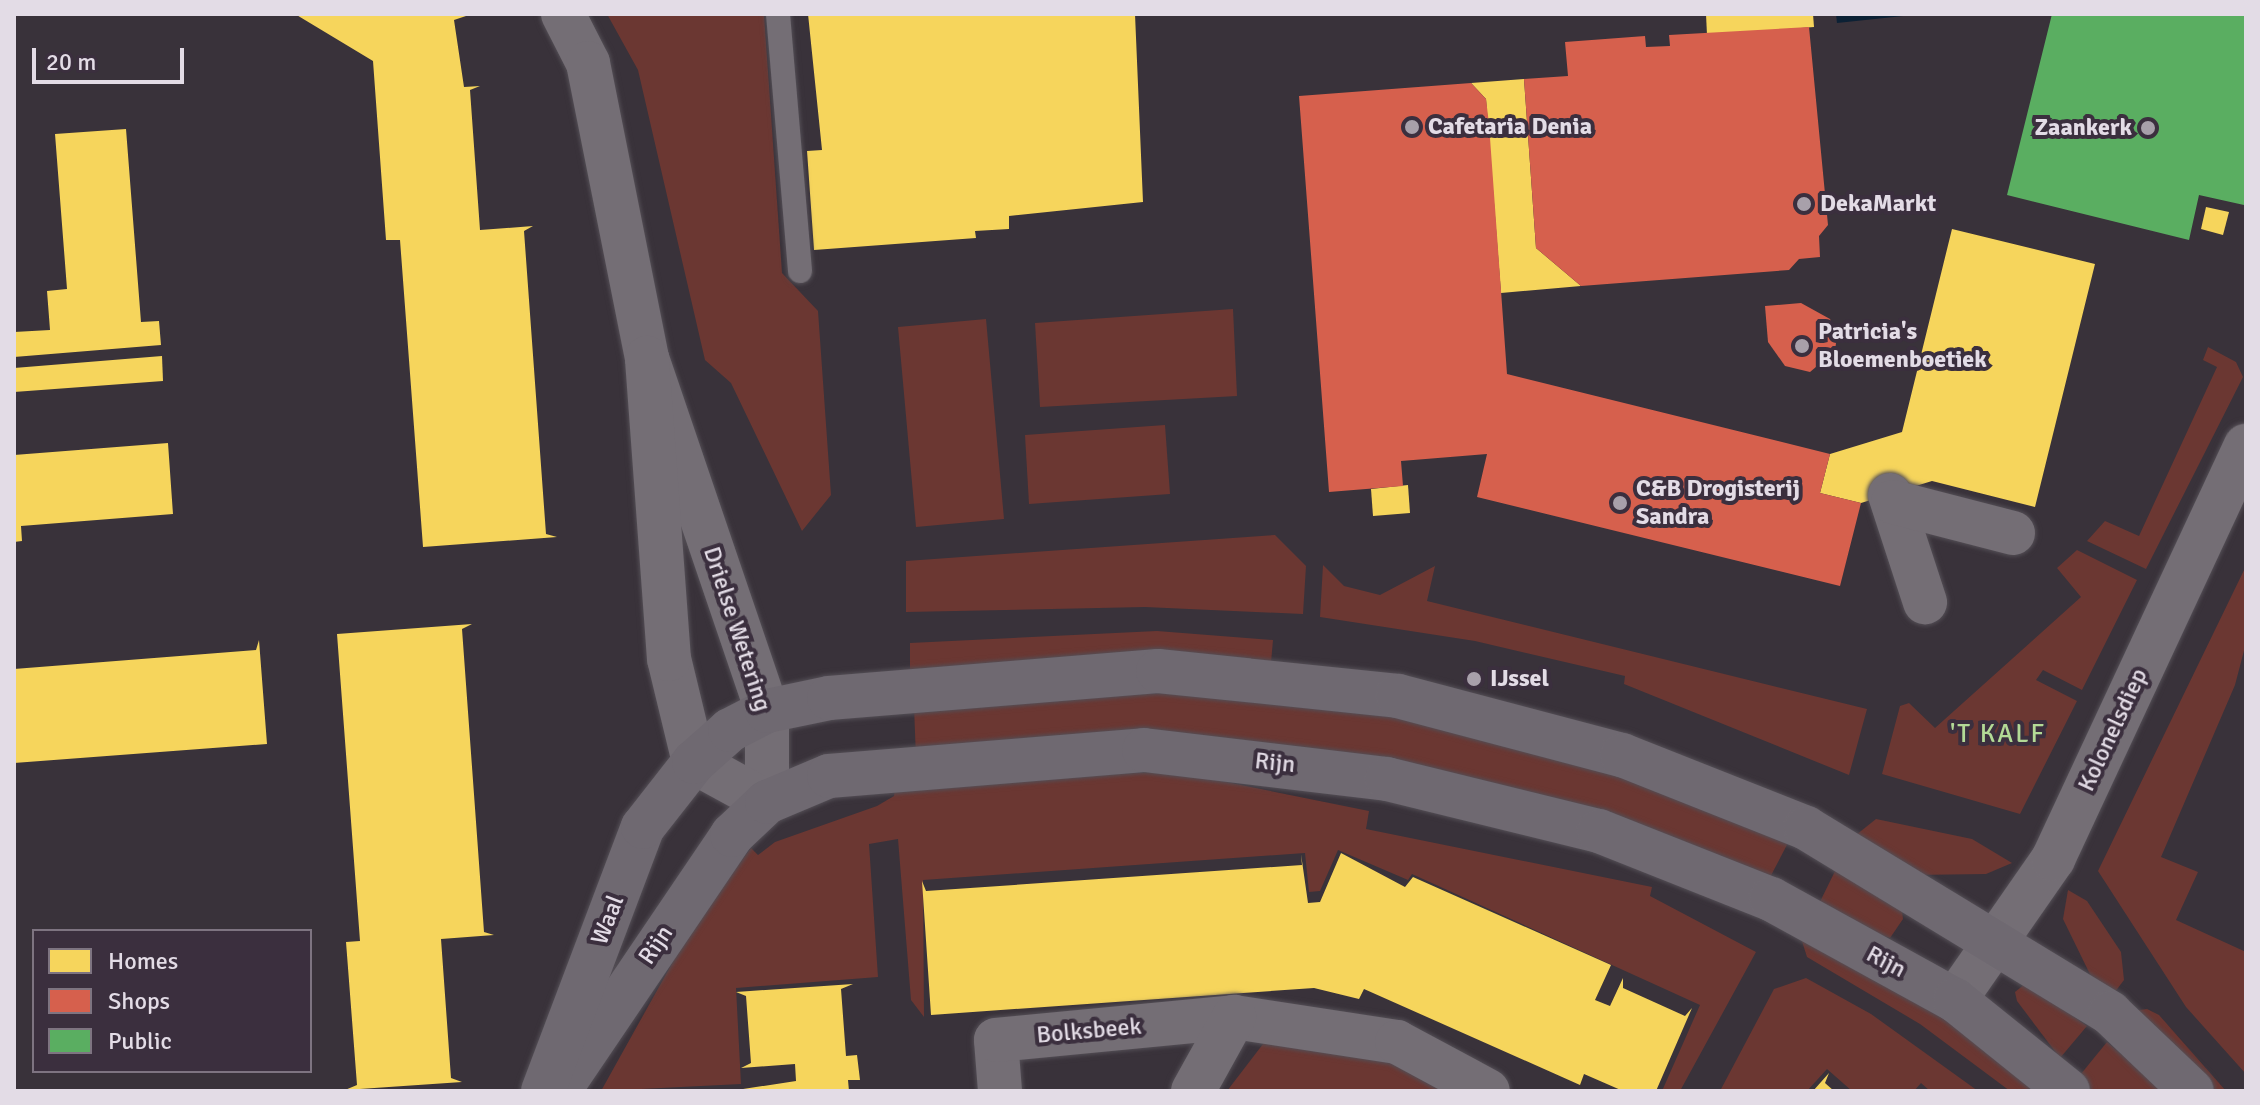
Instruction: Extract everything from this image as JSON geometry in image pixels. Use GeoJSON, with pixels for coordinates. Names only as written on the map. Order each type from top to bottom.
{"type":"FeatureCollection","features":[{"type":"Feature","properties":{"kind":"main road"},"geometry":{"type":"LineString","coordinates":[[694,762],[767,711],[829,698],[1158,671],[1398,696],[1622,755],[1806,828],[2001,941],[2110,1013],[2192,1091]]}},
{"type":"Feature","properties":{"kind":"main road","name":"Rijn"},"geometry":{"type":"LineString","coordinates":[[559,1091],[732,835],[767,802],[829,776],[1144,750],[1387,779],[1599,831],[1771,899],[1955,1000],[2068,1091]]}},
{"type":"Feature","properties":{"kind":"main road","name":"Waal"},"geometry":{"type":"LineString","coordinates":[[543,1091],[643,827],[694,762]]}},
{"type":"Feature","properties":{"kind":"street","name":"Drielse Wetering"},"geometry":{"type":"LineString","coordinates":[[563,14],[588,63],[647,358],[669,659],[694,762]]}},
{"type":"Feature","properties":{"kind":"street","name":"Drielse Wetering"},"geometry":{"type":"LineString","coordinates":[[647,358],[767,711],[767,802]]}},
{"type":"Feature","properties":{"kind":"street","name":"Kolonelsdiep"},"geometry":{"type":"LineString","coordinates":[[1955,1000],[2001,941],[2053,859],[2246,446]]}},
{"type":"Feature","properties":{"kind":"street"},"geometry":{"type":"LineString","coordinates":[[1925,602],[1892,498],[2013,533]]}},
{"type":"Feature","properties":{"kind":"street"},"geometry":{"type":"LineString","coordinates":[[694,762],[767,802]]}},
{"type":"Feature","properties":{"kind":"street"},"geometry":{"type":"LineString","coordinates":[[1193,1091],[1234,1017]]}},
{"type":"Feature","properties":{"kind":"street","name":"Bolksbeek"},"geometry":{"type":"LineString","coordinates":[[1000,1091],[996,1040],[1234,1017],[1397,1042],[1488,1091]]}},
{"type":"Feature","properties":{"kind":"lane"},"geometry":{"type":"LineString","coordinates":[[778,14],[800,271]]}},
{"type":"Feature","properties":{"kind":"shaded area"},"geometry":{"type":"Polygon","coordinates":[[[607,14],[764,14],[782,273],[818,311],[831,495],[802,531],[731,383],[705,360],[638,70],[607,14]]]}},
{"type":"Feature","properties":{"kind":"shaded area"},"geometry":{"type":"Polygon","coordinates":[[[1233,309],[1237,396],[1040,407],[1035,323],[1233,309]]]}},
{"type":"Feature","properties":{"kind":"shaded area"},"geometry":{"type":"Polygon","coordinates":[[[986,319],[1004,519],[916,527],[898,327],[986,319]]]}},
{"type":"Feature","properties":{"kind":"shaded area"},"geometry":{"type":"Polygon","coordinates":[[[2208,347],[2236,362],[2243,377],[2146,569],[2087,541],[2105,521],[2139,536],[2217,367],[2203,360],[2208,347]]]}},
{"type":"Feature","properties":{"kind":"shaded area"},"geometry":{"type":"Polygon","coordinates":[[[1165,425],[1170,494],[1029,504],[1025,435],[1165,425]]]}},
{"type":"Feature","properties":{"kind":"shaded area"},"geometry":{"type":"Polygon","coordinates":[[[1275,535],[1306,566],[1303,614],[1145,607],[906,612],[906,561],[1275,535]]]}},
{"type":"Feature","properties":{"kind":"shaded area"},"geometry":{"type":"Polygon","coordinates":[[[2077,550],[2137,580],[2082,690],[2043,670],[2036,680],[2077,701],[2020,814],[1882,774],[1900,706],[1909,703],[1935,728],[2081,597],[2057,568],[2077,550]]]}},
{"type":"Feature","properties":{"kind":"shaded area"},"geometry":{"type":"Polygon","coordinates":[[[1323,565],[1344,586],[1380,595],[1435,566],[1427,601],[1867,709],[1849,775],[1624,684],[1625,676],[1475,641],[1320,617],[1323,565]]]}},
{"type":"Feature","properties":{"kind":"shaded area"},"geometry":{"type":"Polygon","coordinates":[[[2246,566],[2246,643],[2235,685],[2161,857],[2198,872],[2176,920],[2246,952],[2246,1074],[2186,1007],[2098,871],[2246,566]]]}},
{"type":"Feature","properties":{"kind":"shaded area"},"geometry":{"type":"Polygon","coordinates":[[[1157,631],[1273,640],[1270,674],[910,681],[910,643],[1157,631]]]}},
{"type":"Feature","properties":{"kind":"shaded area"},"geometry":{"type":"Polygon","coordinates":[[[1164,693],[1420,720],[1600,767],[1789,841],[1765,887],[1458,781],[916,758],[914,707],[1164,693]]]}},
{"type":"Feature","properties":{"kind":"shaded area"},"geometry":{"type":"Polygon","coordinates":[[[1172,771],[1369,811],[1366,829],[1652,887],[1650,896],[1756,952],[1680,1091],[1662,1091],[1700,1005],[1412,874],[1408,880],[1338,850],[1320,891],[1309,892],[1305,853],[923,880],[924,1017],[911,1000],[898,839],[869,844],[878,977],[736,988],[741,1084],[601,1091],[694,924],[751,848],[758,855],[775,842],[877,806],[894,796],[895,786],[1172,771]]]}},
{"type":"Feature","properties":{"kind":"shaded area"},"geometry":{"type":"Polygon","coordinates":[[[1876,819],[1972,839],[2012,863],[1986,874],[1914,875],[1851,839],[1876,819]]]}},
{"type":"Feature","properties":{"kind":"shaded area"},"geometry":{"type":"Polygon","coordinates":[[[1838,865],[1901,903],[1903,919],[1890,938],[1815,912],[1838,865]]]}},
{"type":"Feature","properties":{"kind":"shaded area"},"geometry":{"type":"Polygon","coordinates":[[[2068,890],[2087,901],[2121,952],[2124,980],[2105,1005],[2063,919],[2068,890]]]}},
{"type":"Feature","properties":{"kind":"shaded area"},"geometry":{"type":"Polygon","coordinates":[[[1801,938],[1938,1014],[2035,1088],[2010,1091],[1920,1024],[1807,957],[1801,938]]]}},
{"type":"Feature","properties":{"kind":"shaded area"},"geometry":{"type":"Polygon","coordinates":[[[1806,978],[1871,1014],[1978,1091],[1930,1091],[1921,1083],[1914,1091],[1852,1091],[1827,1069],[1807,1091],[1720,1091],[1774,989],[1806,978]]]}},
{"type":"Feature","properties":{"kind":"shaded area"},"geometry":{"type":"Polygon","coordinates":[[[2026,983],[2087,1026],[2060,1058],[2017,1001],[2015,992],[2026,983]]]}},
{"type":"Feature","properties":{"kind":"shaded area"},"geometry":{"type":"Polygon","coordinates":[[[2147,1009],[2159,1015],[2226,1091],[2205,1091],[2132,1011],[2147,1009]]]}},
{"type":"Feature","properties":{"kind":"shaded area"},"geometry":{"type":"Polygon","coordinates":[[[1289,1033],[1376,1046],[1458,1091],[1227,1091],[1263,1044],[1289,1033]]]}},
{"type":"Feature","properties":{"kind":"shaded area"},"geometry":{"type":"Polygon","coordinates":[[[2107,1042],[2164,1091],[2088,1091],[2076,1080],[2107,1042]]]}},
{"type":"Feature","properties":{"kind":"water"},"geometry":{"type":"Polygon","coordinates":[[[1836,14],[1922,14],[1837,23],[1836,14]]]}},
{"type":"Feature","properties":{"kind":"building: Homes"},"geometry":{"type":"Polygon","coordinates":[[[295,14],[469,15],[454,20],[464,87],[480,86],[470,90],[480,230],[533,226],[524,231],[546,534],[557,537],[423,547],[400,240],[386,240],[373,61],[295,14]]]}},
{"type":"Feature","properties":{"kind":"building: Homes"},"geometry":{"type":"Polygon","coordinates":[[[808,14],[1135,14],[1143,202],[1009,216],[1009,229],[975,231],[976,238],[814,250],[807,151],[822,150],[808,14]]]}},
{"type":"Feature","properties":{"kind":"building: Homes"},"geometry":{"type":"Polygon","coordinates":[[[1706,14],[1813,14],[1814,27],[1707,35],[1706,14]]]}},
{"type":"Feature","properties":{"kind":"building: Homes"},"geometry":{"type":"Polygon","coordinates":[[[1524,79],[1536,248],[1581,286],[1501,293],[1486,99],[1471,83],[1524,79]]]}},
{"type":"Feature","properties":{"kind":"building: Homes"},"geometry":{"type":"Polygon","coordinates":[[[126,129],[141,322],[159,321],[161,345],[14,357],[14,332],[50,330],[47,291],[67,289],[55,134],[126,129]]]}},
{"type":"Feature","properties":{"kind":"building: Homes"},"geometry":{"type":"Polygon","coordinates":[[[2206,207],[2229,212],[2223,235],[2201,229],[2206,207]]]}},
{"type":"Feature","properties":{"kind":"building: Homes"},"geometry":{"type":"Polygon","coordinates":[[[1952,229],[2095,264],[2035,507],[1932,481],[1861,503],[1820,493],[1830,454],[1902,432],[1952,229]]]}},
{"type":"Feature","properties":{"kind":"building: Homes"},"geometry":{"type":"Polygon","coordinates":[[[162,356],[163,381],[14,392],[14,368],[162,356]]]}},
{"type":"Feature","properties":{"kind":"building: Homes"},"geometry":{"type":"Polygon","coordinates":[[[168,443],[173,514],[21,526],[22,541],[14,542],[14,455],[168,443]]]}},
{"type":"Feature","properties":{"kind":"building: Homes"},"geometry":{"type":"Polygon","coordinates":[[[1408,485],[1410,513],[1373,516],[1371,489],[1408,485]]]}},
{"type":"Feature","properties":{"kind":"building: Homes"},"geometry":{"type":"Polygon","coordinates":[[[472,624],[462,629],[484,932],[494,935],[441,939],[451,1078],[462,1082],[345,1090],[357,1085],[346,942],[360,941],[337,634],[472,624]]]}},
{"type":"Feature","properties":{"kind":"building: Homes"},"geometry":{"type":"Polygon","coordinates":[[[259,640],[267,744],[14,763],[14,669],[256,650],[259,640]]]}},
{"type":"Feature","properties":{"kind":"building: Homes"},"geometry":{"type":"Polygon","coordinates":[[[1341,853],[1405,887],[1413,877],[1611,965],[1595,1000],[1610,1006],[1623,978],[1623,988],[1685,1016],[1692,1008],[1656,1091],[1623,1091],[1584,1074],[1580,1085],[1364,989],[1359,999],[1314,988],[931,1015],[922,881],[926,891],[1302,865],[1301,854],[1308,903],[1320,902],[1341,853]]]}},
{"type":"Feature","properties":{"kind":"building: Homes"},"geometry":{"type":"Polygon","coordinates":[[[853,984],[841,989],[846,1056],[857,1055],[860,1080],[848,1080],[849,1091],[743,1089],[796,1081],[795,1064],[741,1068],[751,1063],[746,996],[736,992],[853,984]]]}},
{"type":"Feature","properties":{"kind":"building: Homes"},"geometry":{"type":"Polygon","coordinates":[[[1829,1073],[1825,1083],[1834,1091],[1813,1091],[1829,1073]]]}},
{"type":"Feature","properties":{"kind":"building: Shops"},"geometry":{"type":"Polygon","coordinates":[[[1809,27],[1828,225],[1819,236],[1820,257],[1799,259],[1789,270],[1581,286],[1536,248],[1524,79],[1568,76],[1565,42],[1645,36],[1646,47],[1670,46],[1669,35],[1809,27]]]}},
{"type":"Feature","properties":{"kind":"building: Shops"},"geometry":{"type":"Polygon","coordinates":[[[1471,83],[1486,99],[1507,374],[1830,454],[1820,493],[1861,503],[1840,586],[1477,497],[1487,454],[1401,461],[1403,486],[1329,492],[1299,96],[1471,83]]]}},
{"type":"Feature","properties":{"kind":"building: Shops"},"geometry":{"type":"Polygon","coordinates":[[[1801,303],[1830,319],[1837,335],[1835,351],[1810,372],[1785,366],[1768,342],[1765,306],[1801,303]]]}},
{"type":"Feature","properties":{"kind":"building: Public"},"geometry":{"type":"Polygon","coordinates":[[[2052,14],[2246,14],[2244,205],[2199,195],[2189,240],[2007,195],[2052,14]]]}},
{"type":"Feature","properties":{"kind":"place","name":"Cafetaria Denia"},"geometry":{"type":"Point","coordinates":[1412,127]}},
{"type":"Feature","properties":{"kind":"place","name":"Zaankerk"},"geometry":{"type":"Point","coordinates":[2148,128]}},
{"type":"Feature","properties":{"kind":"place","name":"DekaMarkt"},"geometry":{"type":"Point","coordinates":[1804,204]}},
{"type":"Feature","properties":{"kind":"place","name":"Patricia's Bloemenboetiek"},"geometry":{"type":"Point","coordinates":[1802,346]}},
{"type":"Feature","properties":{"kind":"place","name":"C&B Drogisterij Sandra"},"geometry":{"type":"Point","coordinates":[1620,503]}},
{"type":"Feature","properties":{"kind":"place","name":"IJssel"},"geometry":{"type":"Point","coordinates":[1474,679]}},
{"type":"Feature","properties":{"kind":"district","name":"'T KALF"},"geometry":{"type":"Point","coordinates":[1998,735]}}]}
